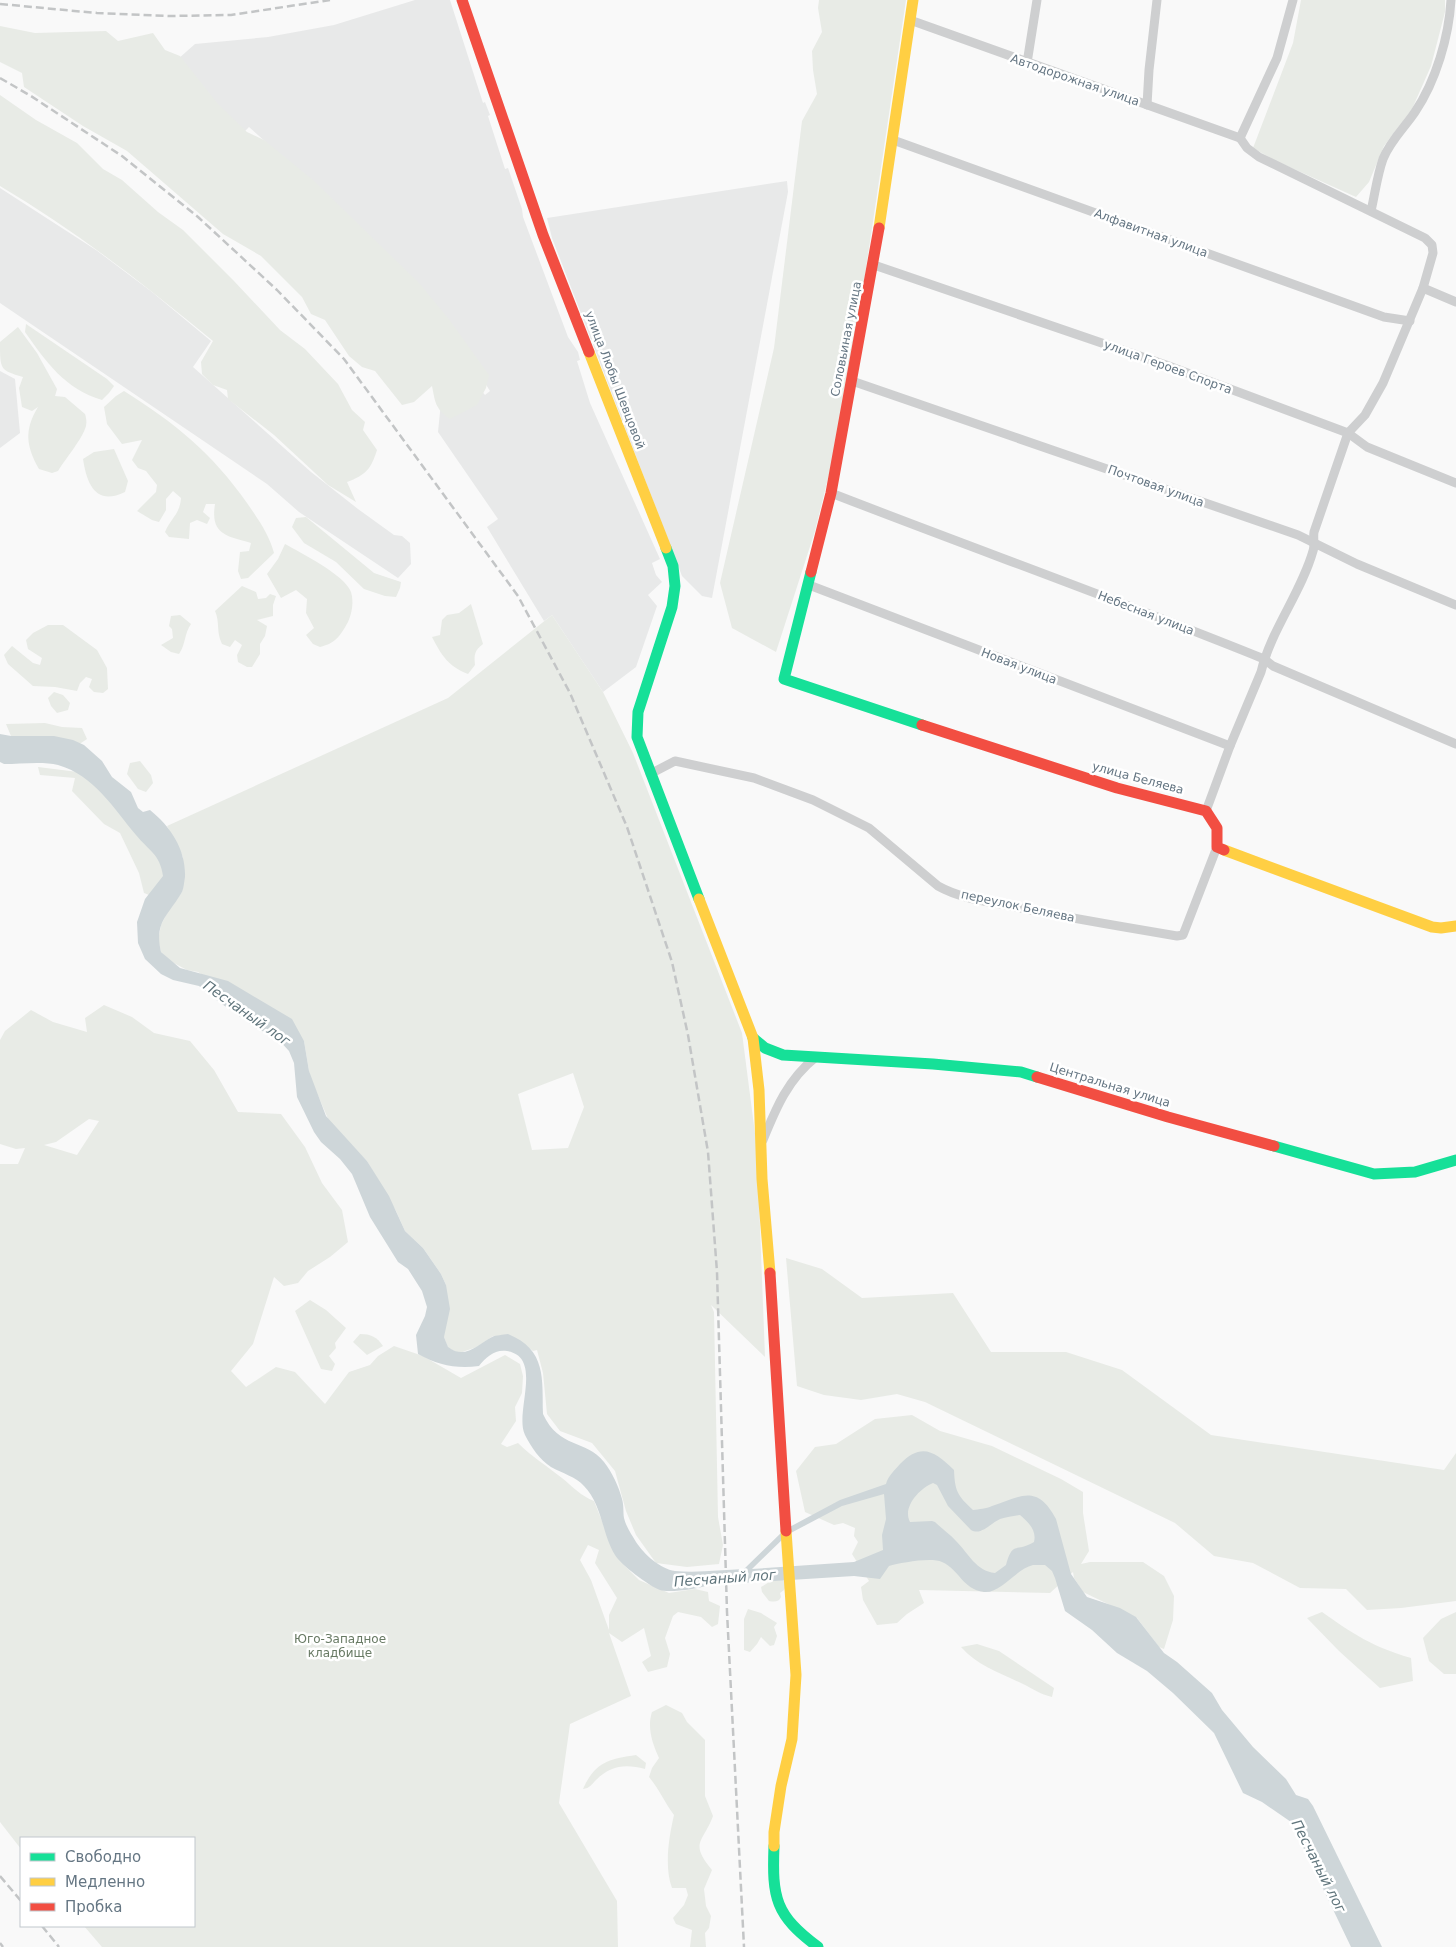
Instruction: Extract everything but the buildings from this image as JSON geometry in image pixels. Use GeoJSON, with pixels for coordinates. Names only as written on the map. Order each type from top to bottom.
{"type":"FeatureCollection","features":[{"type":"Feature","properties":{"kind":"street","name":"улица Любы Шевцовой"},"geometry":{"type":"LineString","coordinates":[[462,0],[543,235],[673,566],[675,586],[672,607],[638,712],[637,736],[753,1038],[762,1142],[762,1179],[772,1301],[796,1675],[792,1739],[774,1832],[774,1890],[783,1914],[799,1933],[818,1947]]}},
{"type":"Feature","properties":{"kind":"street","name":"Соловьиная улица"},"geometry":{"type":"LineString","coordinates":[[784,679],[831,493],[874,265],[913,0]]}},
{"type":"Feature","properties":{"kind":"street"},"geometry":{"type":"LineString","coordinates":[[1027,63],[1037,0]]}},
{"type":"Feature","properties":{"kind":"street"},"geometry":{"type":"LineString","coordinates":[[1147,105],[1149,70],[1158,0]]}},
{"type":"Feature","properties":{"kind":"street"},"geometry":{"type":"LineString","coordinates":[[1293,0],[1277,58],[1240,138],[1247,148],[1259,157],[1404,226],[1425,238],[1432,245],[1434,253],[1423,288],[1383,383],[1365,415],[1348,433],[1314,532],[1314,549],[1264,659],[1261,672],[1230,746],[1206,811],[1215,821],[1219,833],[1217,847],[1432,927],[1456,926]]}},
{"type":"Feature","properties":{"kind":"street"},"geometry":{"type":"LineString","coordinates":[[1371,211],[1378,175],[1384,158],[1421,101],[1446,44],[1453,22],[1451,0]]}},
{"type":"Feature","properties":{"kind":"street","name":"Автодорожная улица"},"geometry":{"type":"LineString","coordinates":[[910,20],[1240,138]]}},
{"type":"Feature","properties":{"kind":"street","name":"Алфавитная улица"},"geometry":{"type":"LineString","coordinates":[[893,140],[1384,317],[1410,321]]}},
{"type":"Feature","properties":{"kind":"street","name":"улица Героев Спорта"},"geometry":{"type":"LineString","coordinates":[[874,265],[1166,365],[1348,433],[1367,447],[1456,484]]}},
{"type":"Feature","properties":{"kind":"street"},"geometry":{"type":"LineString","coordinates":[[1423,288],[1456,302]]}},
{"type":"Feature","properties":{"kind":"street","name":"Почтовая улица"},"geometry":{"type":"LineString","coordinates":[[852,381],[1115,471],[1208,506],[1298,535],[1357,564],[1456,605]]}},
{"type":"Feature","properties":{"kind":"street","name":"Небесная улица"},"geometry":{"type":"LineString","coordinates":[[831,493],[1264,659],[1274,666],[1456,744]]}},
{"type":"Feature","properties":{"kind":"street","name":"Новая улица"},"geometry":{"type":"LineString","coordinates":[[809,585],[1230,746]]}},
{"type":"Feature","properties":{"kind":"street","name":"улица Беляева"},"geometry":{"type":"LineString","coordinates":[[784,679],[1037,763],[1117,788],[1206,811]]}},
{"type":"Feature","properties":{"kind":"street","name":"переулок Беляева"},"geometry":{"type":"LineString","coordinates":[[650,774],[675,761],[754,778],[813,800],[869,828],[938,886],[947,891],[984,901],[1044,913],[1177,936],[1183,935],[1217,847]]}},
{"type":"Feature","properties":{"kind":"street","name":"Центральная улица"},"geometry":{"type":"LineString","coordinates":[[753,1038],[759,1044],[774,1052],[816,1058],[933,1064],[1021,1072],[1168,1117],[1374,1174],[1393,1176],[1411,1174],[1456,1160]]}},
{"type":"Feature","properties":{"kind":"street"},"geometry":{"type":"LineString","coordinates":[[762,1142],[776,1108],[794,1078],[816,1058]]}},
{"type":"Feature","properties":{"kind":"shaded area"},"geometry":{"type":"Polygon","coordinates":[[[415,0],[450,0],[483,103],[485,102],[490,115],[488,116],[505,169],[508,168],[523,217],[568,337],[578,352],[580,360],[577,361],[590,403],[660,559],[652,563],[656,575],[662,582],[648,595],[657,606],[636,667],[603,692],[552,615],[544,621],[487,527],[498,519],[438,432],[442,392],[466,373],[485,395],[490,391],[480,375],[324,194],[249,127],[244,132],[225,115],[178,59],[195,44],[268,37],[334,25],[415,0]]]}},
{"type":"Feature","properties":{"kind":"shaded area"},"geometry":{"type":"Polygon","coordinates":[[[787,181],[788,192],[712,598],[702,596],[682,576],[552,238],[547,218],[787,181]]]}},
{"type":"Feature","properties":{"kind":"shaded area"},"geometry":{"type":"Polygon","coordinates":[[[0,188],[96,250],[152,292],[211,341],[193,367],[311,472],[394,535],[402,536],[410,543],[411,564],[398,578],[299,512],[267,484],[0,303],[0,188]]]}},
{"type":"Feature","properties":{"kind":"shaded area"},"geometry":{"type":"Polygon","coordinates":[[[0,371],[15,379],[20,433],[0,448],[0,371]]]}},
{"type":"Feature","properties":{"kind":"green space"},"geometry":{"type":"Polygon","coordinates":[[[819,0],[906,0],[858,322],[839,434],[815,531],[776,652],[732,628],[720,583],[774,348],[802,121],[817,94],[812,51],[822,32],[818,8],[819,0]]]}},
{"type":"Feature","properties":{"kind":"green space"},"geometry":{"type":"Polygon","coordinates":[[[1301,0],[1445,0],[1445,12],[1431,66],[1412,109],[1384,146],[1369,182],[1356,197],[1276,161],[1253,148],[1293,43],[1301,0]]]}},
{"type":"Feature","properties":{"kind":"green space"},"geometry":{"type":"Polygon","coordinates":[[[0,26],[35,33],[106,31],[118,41],[153,33],[165,50],[180,56],[218,104],[247,132],[264,140],[313,180],[419,283],[448,318],[489,375],[486,388],[477,405],[450,419],[439,408],[432,386],[414,402],[402,405],[375,371],[362,367],[349,356],[325,320],[311,314],[302,297],[261,256],[223,234],[127,151],[83,126],[24,87],[22,73],[0,62],[0,26]]]}},
{"type":"Feature","properties":{"kind":"green space"},"geometry":{"type":"Polygon","coordinates":[[[0,95],[36,120],[77,143],[103,169],[122,180],[158,212],[183,230],[280,330],[305,349],[338,384],[352,410],[365,422],[363,430],[377,450],[370,467],[359,477],[347,482],[356,502],[328,485],[274,435],[228,399],[227,390],[213,385],[202,374],[201,362],[213,341],[110,259],[56,221],[0,186],[0,95]]]}},
{"type":"Feature","properties":{"kind":"green space"},"geometry":{"type":"Polygon","coordinates":[[[26,324],[107,379],[114,386],[109,393],[102,400],[77,389],[67,382],[49,364],[25,332],[26,324]]]}},
{"type":"Feature","properties":{"kind":"green space"},"geometry":{"type":"Polygon","coordinates":[[[18,327],[37,353],[57,389],[55,396],[65,397],[86,417],[86,426],[81,436],[58,471],[52,473],[39,469],[29,445],[30,423],[38,407],[32,411],[22,407],[19,388],[23,377],[10,373],[1,364],[0,342],[18,327]]]}},
{"type":"Feature","properties":{"kind":"green space"},"geometry":{"type":"Polygon","coordinates":[[[124,391],[160,415],[192,440],[234,485],[255,515],[266,533],[274,553],[248,578],[241,579],[238,571],[240,552],[249,551],[251,543],[228,536],[218,528],[214,514],[215,504],[206,504],[203,512],[210,518],[207,524],[197,520],[190,523],[189,539],[169,537],[165,532],[177,512],[181,498],[173,491],[166,499],[166,510],[159,522],[137,511],[156,492],[157,485],[146,471],[138,468],[132,460],[142,440],[122,444],[107,424],[104,407],[124,391]]]}},
{"type":"Feature","properties":{"kind":"green space"},"geometry":{"type":"Polygon","coordinates":[[[114,449],[128,481],[125,492],[115,496],[100,495],[90,485],[83,459],[94,452],[114,449]]]}},
{"type":"Feature","properties":{"kind":"green space"},"geometry":{"type":"Polygon","coordinates":[[[306,517],[374,573],[401,582],[396,597],[385,596],[364,589],[336,562],[304,543],[292,527],[296,518],[306,517]]]}},
{"type":"Feature","properties":{"kind":"green space"},"geometry":{"type":"Polygon","coordinates":[[[285,544],[332,572],[347,585],[351,592],[352,607],[348,622],[337,638],[320,647],[313,644],[306,635],[314,628],[306,613],[307,599],[296,590],[281,598],[267,574],[278,559],[285,544]]]}},
{"type":"Feature","properties":{"kind":"green space"},"geometry":{"type":"Polygon","coordinates":[[[242,586],[256,592],[258,599],[266,598],[270,594],[276,596],[273,605],[273,616],[257,620],[267,626],[265,636],[260,644],[260,654],[252,667],[247,667],[238,662],[237,655],[242,645],[235,640],[230,647],[222,644],[215,611],[242,586]]]}},
{"type":"Feature","properties":{"kind":"green space"},"geometry":{"type":"Polygon","coordinates":[[[471,604],[483,644],[476,651],[475,665],[468,674],[455,668],[446,660],[432,637],[440,635],[442,620],[447,615],[459,613],[471,604]]]}},
{"type":"Feature","properties":{"kind":"green space"},"geometry":{"type":"Polygon","coordinates":[[[180,615],[191,624],[179,654],[171,652],[161,645],[173,638],[172,629],[169,626],[171,616],[180,615]]]}},
{"type":"Feature","properties":{"kind":"green space"},"geometry":{"type":"Polygon","coordinates":[[[552,615],[603,692],[633,753],[742,1033],[757,1149],[765,1357],[711,1305],[714,1312],[718,1517],[723,1545],[719,1564],[687,1567],[656,1563],[636,1535],[626,1511],[615,1471],[592,1443],[560,1431],[547,1414],[543,1373],[537,1350],[533,1351],[524,1344],[493,1336],[477,1347],[459,1353],[448,1348],[444,1337],[446,1285],[441,1274],[423,1248],[405,1231],[396,1211],[367,1161],[329,1121],[310,1077],[304,1041],[198,972],[187,970],[170,961],[161,952],[158,940],[161,925],[168,911],[182,892],[183,857],[167,826],[448,698],[552,615]],[[573,1073],[518,1094],[532,1150],[568,1148],[584,1107],[573,1073]]]}},
{"type":"Feature","properties":{"kind":"green space"},"geometry":{"type":"Polygon","coordinates":[[[48,625],[63,625],[97,650],[107,668],[108,689],[103,693],[94,692],[89,687],[92,679],[86,677],[80,683],[77,691],[33,686],[8,664],[4,655],[12,646],[33,663],[40,665],[42,658],[28,649],[26,640],[33,633],[48,625]]]}},
{"type":"Feature","properties":{"kind":"green space"},"geometry":{"type":"Polygon","coordinates":[[[54,692],[63,695],[70,703],[68,710],[57,713],[51,706],[48,698],[54,692]]]}},
{"type":"Feature","properties":{"kind":"green space"},"geometry":{"type":"Polygon","coordinates":[[[45,723],[62,727],[82,728],[87,739],[75,747],[11,736],[6,724],[45,723]]]}},
{"type":"Feature","properties":{"kind":"green space"},"geometry":{"type":"Polygon","coordinates":[[[140,761],[151,775],[153,783],[146,792],[138,789],[127,774],[130,763],[140,761]]]}},
{"type":"Feature","properties":{"kind":"green space"},"geometry":{"type":"Polygon","coordinates":[[[38,767],[78,772],[119,800],[169,874],[154,892],[149,895],[144,893],[139,873],[120,833],[104,824],[72,791],[75,778],[40,775],[38,767]]]}},
{"type":"Feature","properties":{"kind":"green space","name":"Юго-Западное кладбище"},"geometry":{"type":"Polygon","coordinates":[[[104,1005],[132,1017],[154,1033],[190,1041],[214,1070],[238,1112],[281,1114],[305,1147],[322,1183],[342,1210],[348,1242],[330,1257],[308,1271],[298,1283],[284,1286],[274,1277],[253,1344],[231,1371],[246,1387],[276,1367],[295,1372],[325,1404],[349,1372],[370,1365],[378,1356],[394,1346],[423,1356],[461,1378],[505,1355],[520,1364],[523,1376],[522,1393],[515,1407],[516,1421],[501,1444],[507,1447],[518,1443],[577,1491],[594,1501],[612,1546],[623,1564],[639,1580],[669,1593],[695,1589],[708,1592],[709,1601],[720,1606],[718,1624],[712,1627],[701,1617],[678,1612],[673,1616],[665,1638],[670,1654],[667,1667],[648,1672],[642,1662],[651,1656],[644,1628],[622,1642],[609,1633],[631,1696],[570,1724],[559,1803],[617,1901],[618,1947],[102,1947],[85,1927],[195,1927],[195,1837],[20,1837],[20,1848],[0,1822],[0,1164],[18,1164],[25,1148],[16,1149],[0,1144],[0,1040],[5,1031],[31,1010],[53,1022],[87,1032],[85,1018],[104,1005]],[[89,1119],[56,1142],[44,1145],[77,1155],[99,1121],[89,1119]],[[588,1545],[580,1560],[591,1580],[609,1630],[609,1615],[617,1598],[595,1563],[599,1550],[588,1545]]]}},
{"type":"Feature","properties":{"kind":"green space"},"geometry":{"type":"Polygon","coordinates":[[[786,1258],[822,1269],[862,1298],[953,1293],[991,1352],[1066,1352],[1122,1370],[1211,1435],[1444,1470],[1456,1453],[1456,1601],[1367,1610],[1346,1589],[1300,1588],[1253,1563],[1214,1556],[1175,1523],[925,1402],[897,1394],[861,1400],[824,1395],[797,1386],[786,1258]]]}},
{"type":"Feature","properties":{"kind":"green space"},"geometry":{"type":"Polygon","coordinates":[[[310,1300],[326,1310],[346,1328],[335,1343],[336,1348],[329,1356],[335,1364],[332,1371],[321,1369],[295,1311],[310,1300]]]}},
{"type":"Feature","properties":{"kind":"green space"},"geometry":{"type":"Polygon","coordinates":[[[360,1334],[373,1337],[383,1346],[367,1355],[353,1342],[360,1334]]]}},
{"type":"Feature","properties":{"kind":"green space"},"geometry":{"type":"Polygon","coordinates":[[[912,1415],[940,1431],[992,1446],[1061,1479],[1083,1492],[1083,1513],[1089,1551],[1081,1564],[1090,1562],[1143,1562],[1164,1576],[1174,1596],[1173,1620],[1164,1649],[1159,1647],[1137,1618],[1083,1592],[1074,1578],[1073,1572],[1050,1593],[919,1590],[924,1603],[897,1623],[877,1625],[863,1600],[861,1587],[869,1581],[852,1554],[858,1542],[854,1536],[855,1528],[843,1523],[834,1525],[805,1512],[796,1471],[815,1447],[836,1444],[875,1419],[912,1415]]]}},
{"type":"Feature","properties":{"kind":"green space"},"geometry":{"type":"Polygon","coordinates":[[[781,1578],[787,1584],[780,1593],[780,1599],[769,1601],[762,1592],[761,1587],[774,1579],[781,1578]]]}},
{"type":"Feature","properties":{"kind":"green space"},"geometry":{"type":"Polygon","coordinates":[[[748,1609],[761,1613],[777,1623],[774,1627],[777,1636],[774,1645],[770,1646],[761,1637],[750,1652],[744,1650],[744,1619],[748,1609]]]}},
{"type":"Feature","properties":{"kind":"green space"},"geometry":{"type":"Polygon","coordinates":[[[1322,1612],[1364,1639],[1411,1658],[1413,1681],[1380,1688],[1339,1651],[1307,1618],[1322,1612]]]}},
{"type":"Feature","properties":{"kind":"green space"},"geometry":{"type":"Polygon","coordinates":[[[1456,1612],[1456,1674],[1444,1674],[1429,1661],[1423,1638],[1441,1619],[1456,1612]]]}},
{"type":"Feature","properties":{"kind":"green space"},"geometry":{"type":"Polygon","coordinates":[[[977,1644],[999,1651],[1054,1688],[1052,1697],[990,1668],[968,1654],[961,1647],[977,1644]]]}},
{"type":"Feature","properties":{"kind":"green space"},"geometry":{"type":"Polygon","coordinates":[[[666,1705],[682,1713],[687,1722],[705,1740],[705,1796],[713,1816],[700,1843],[701,1854],[712,1870],[704,1889],[706,1906],[711,1916],[709,1928],[705,1933],[706,1947],[690,1947],[692,1930],[676,1924],[673,1918],[684,1905],[688,1895],[686,1888],[672,1888],[668,1861],[674,1815],[649,1777],[652,1768],[659,1758],[651,1735],[650,1723],[652,1712],[666,1705]]]}},
{"type":"Feature","properties":{"kind":"green space"},"geometry":{"type":"Polygon","coordinates":[[[636,1755],[646,1763],[645,1769],[631,1766],[619,1767],[607,1771],[589,1787],[583,1789],[593,1773],[604,1763],[636,1755]]]}},
{"type":"Feature","properties":{"kind":"water","name":"Песчаный лог"},"geometry":{"type":"Polygon","coordinates":[[[0,734],[11,736],[54,736],[73,740],[84,745],[102,761],[112,777],[131,792],[138,808],[143,812],[150,810],[171,832],[180,848],[185,867],[185,877],[182,892],[161,926],[159,942],[161,952],[180,968],[228,981],[292,1019],[304,1041],[309,1071],[326,1116],[367,1161],[389,1196],[405,1231],[423,1248],[441,1274],[446,1285],[450,1309],[444,1337],[448,1347],[454,1351],[465,1352],[492,1337],[508,1334],[530,1348],[540,1367],[543,1389],[543,1414],[549,1425],[565,1439],[589,1450],[604,1462],[619,1490],[623,1502],[624,1518],[628,1528],[639,1547],[648,1556],[669,1570],[675,1571],[701,1572],[744,1569],[784,1530],[840,1500],[886,1484],[900,1464],[908,1457],[921,1451],[941,1458],[954,1470],[958,1492],[973,1510],[987,1508],[1020,1496],[1035,1497],[1049,1508],[1056,1519],[1071,1574],[1087,1597],[1120,1608],[1136,1617],[1164,1653],[1212,1693],[1222,1710],[1253,1747],[1286,1779],[1296,1795],[1308,1799],[1382,1947],[1351,1947],[1291,1822],[1262,1802],[1243,1793],[1214,1733],[1173,1693],[1147,1671],[1117,1653],[1092,1630],[1065,1611],[1052,1571],[1045,1565],[1027,1567],[990,1592],[984,1592],[971,1587],[948,1565],[931,1560],[889,1566],[880,1579],[854,1576],[708,1585],[670,1591],[655,1588],[629,1569],[615,1555],[607,1538],[595,1501],[590,1493],[577,1480],[543,1461],[525,1435],[523,1413],[526,1374],[524,1364],[518,1355],[507,1351],[499,1351],[488,1357],[479,1366],[463,1367],[433,1361],[418,1354],[416,1335],[427,1307],[422,1291],[408,1269],[398,1262],[370,1217],[352,1174],[340,1159],[321,1142],[314,1132],[297,1097],[294,1063],[289,1051],[277,1038],[256,1028],[199,986],[173,980],[161,974],[145,959],[138,943],[137,922],[145,899],[163,876],[157,858],[102,794],[82,776],[58,765],[39,763],[4,764],[0,762],[0,734]],[[933,1483],[923,1489],[910,1504],[908,1516],[910,1522],[935,1522],[954,1538],[973,1561],[988,1572],[995,1573],[1006,1565],[1008,1557],[1016,1548],[1034,1542],[1033,1530],[1029,1523],[1020,1515],[1000,1519],[978,1531],[971,1530],[948,1506],[937,1485],[933,1483]],[[884,1494],[842,1506],[787,1535],[752,1569],[854,1562],[883,1550],[882,1535],[886,1519],[884,1494]]]}},
{"type":"Feature","properties":{"kind":"railway"},"geometry":{"type":"LineString","coordinates":[[0,4],[97,13],[170,16],[231,15],[330,0]]}},
{"type":"Feature","properties":{"kind":"railway"},"geometry":{"type":"LineString","coordinates":[[0,78],[31,96],[122,156],[198,217],[277,290],[344,359],[518,596],[570,693],[627,827],[672,962],[688,1035],[708,1152],[717,1272],[727,1612],[744,1947]]}},
{"type":"Feature","properties":{"kind":"railway"},"geometry":{"type":"LineString","coordinates":[[0,1876],[20,1900]]}},
{"type":"Feature","properties":{"kind":"railway"},"geometry":{"type":"LineString","coordinates":[[43,1927],[59,1947]]}},
{"type":"Feature","properties":{"kind":"railway"},"geometry":{"type":"LineString","coordinates":[[0,1943],[3,1947]]}},
{"type":"Feature","properties":{"kind":"traffic: fast"},"geometry":{"type":"LineString","coordinates":[[666,548],[673,566],[675,586],[672,607],[638,712],[637,737],[699,899]]}},
{"type":"Feature","properties":{"kind":"traffic: fast"},"geometry":{"type":"LineString","coordinates":[[811,572],[784,679],[922,725]]}},
{"type":"Feature","properties":{"kind":"traffic: fast"},"geometry":{"type":"LineString","coordinates":[[753,1038],[765,1048],[783,1055],[933,1064],[1021,1072],[1037,1077]]}},
{"type":"Feature","properties":{"kind":"traffic: fast"},"geometry":{"type":"LineString","coordinates":[[1274,1146],[1374,1174],[1415,1172],[1456,1160]]}},
{"type":"Feature","properties":{"kind":"traffic: fast"},"geometry":{"type":"LineString","coordinates":[[774,1846],[774,1879],[779,1904],[793,1925],[818,1947]]}},
{"type":"Feature","properties":{"kind":"traffic: slow"},"geometry":{"type":"LineString","coordinates":[[879,228],[913,0]]}},
{"type":"Feature","properties":{"kind":"traffic: slow"},"geometry":{"type":"LineString","coordinates":[[589,352],[666,548]]}},
{"type":"Feature","properties":{"kind":"traffic: slow"},"geometry":{"type":"LineString","coordinates":[[1224,850],[1432,927],[1456,926]]}},
{"type":"Feature","properties":{"kind":"traffic: slow"},"geometry":{"type":"LineString","coordinates":[[699,899],[753,1038],[759,1090],[762,1179],[770,1273]]}},
{"type":"Feature","properties":{"kind":"traffic: slow"},"geometry":{"type":"LineString","coordinates":[[774,1846],[774,1832],[781,1786],[792,1739],[796,1675],[786,1531]]}},
{"type":"Feature","properties":{"kind":"traffic: jam"},"geometry":{"type":"LineString","coordinates":[[462,0],[543,235],[589,352]]}},
{"type":"Feature","properties":{"kind":"traffic: jam"},"geometry":{"type":"LineString","coordinates":[[811,572],[831,493],[879,228]]}},
{"type":"Feature","properties":{"kind":"traffic: jam"},"geometry":{"type":"LineString","coordinates":[[922,725],[1117,788],[1206,811],[1217,828],[1217,847],[1224,850]]}},
{"type":"Feature","properties":{"kind":"traffic: jam"},"geometry":{"type":"LineString","coordinates":[[1037,1077],[1168,1117],[1274,1146]]}},
{"type":"Feature","properties":{"kind":"traffic: jam"},"geometry":{"type":"LineString","coordinates":[[770,1273],[786,1531]]}}]}
